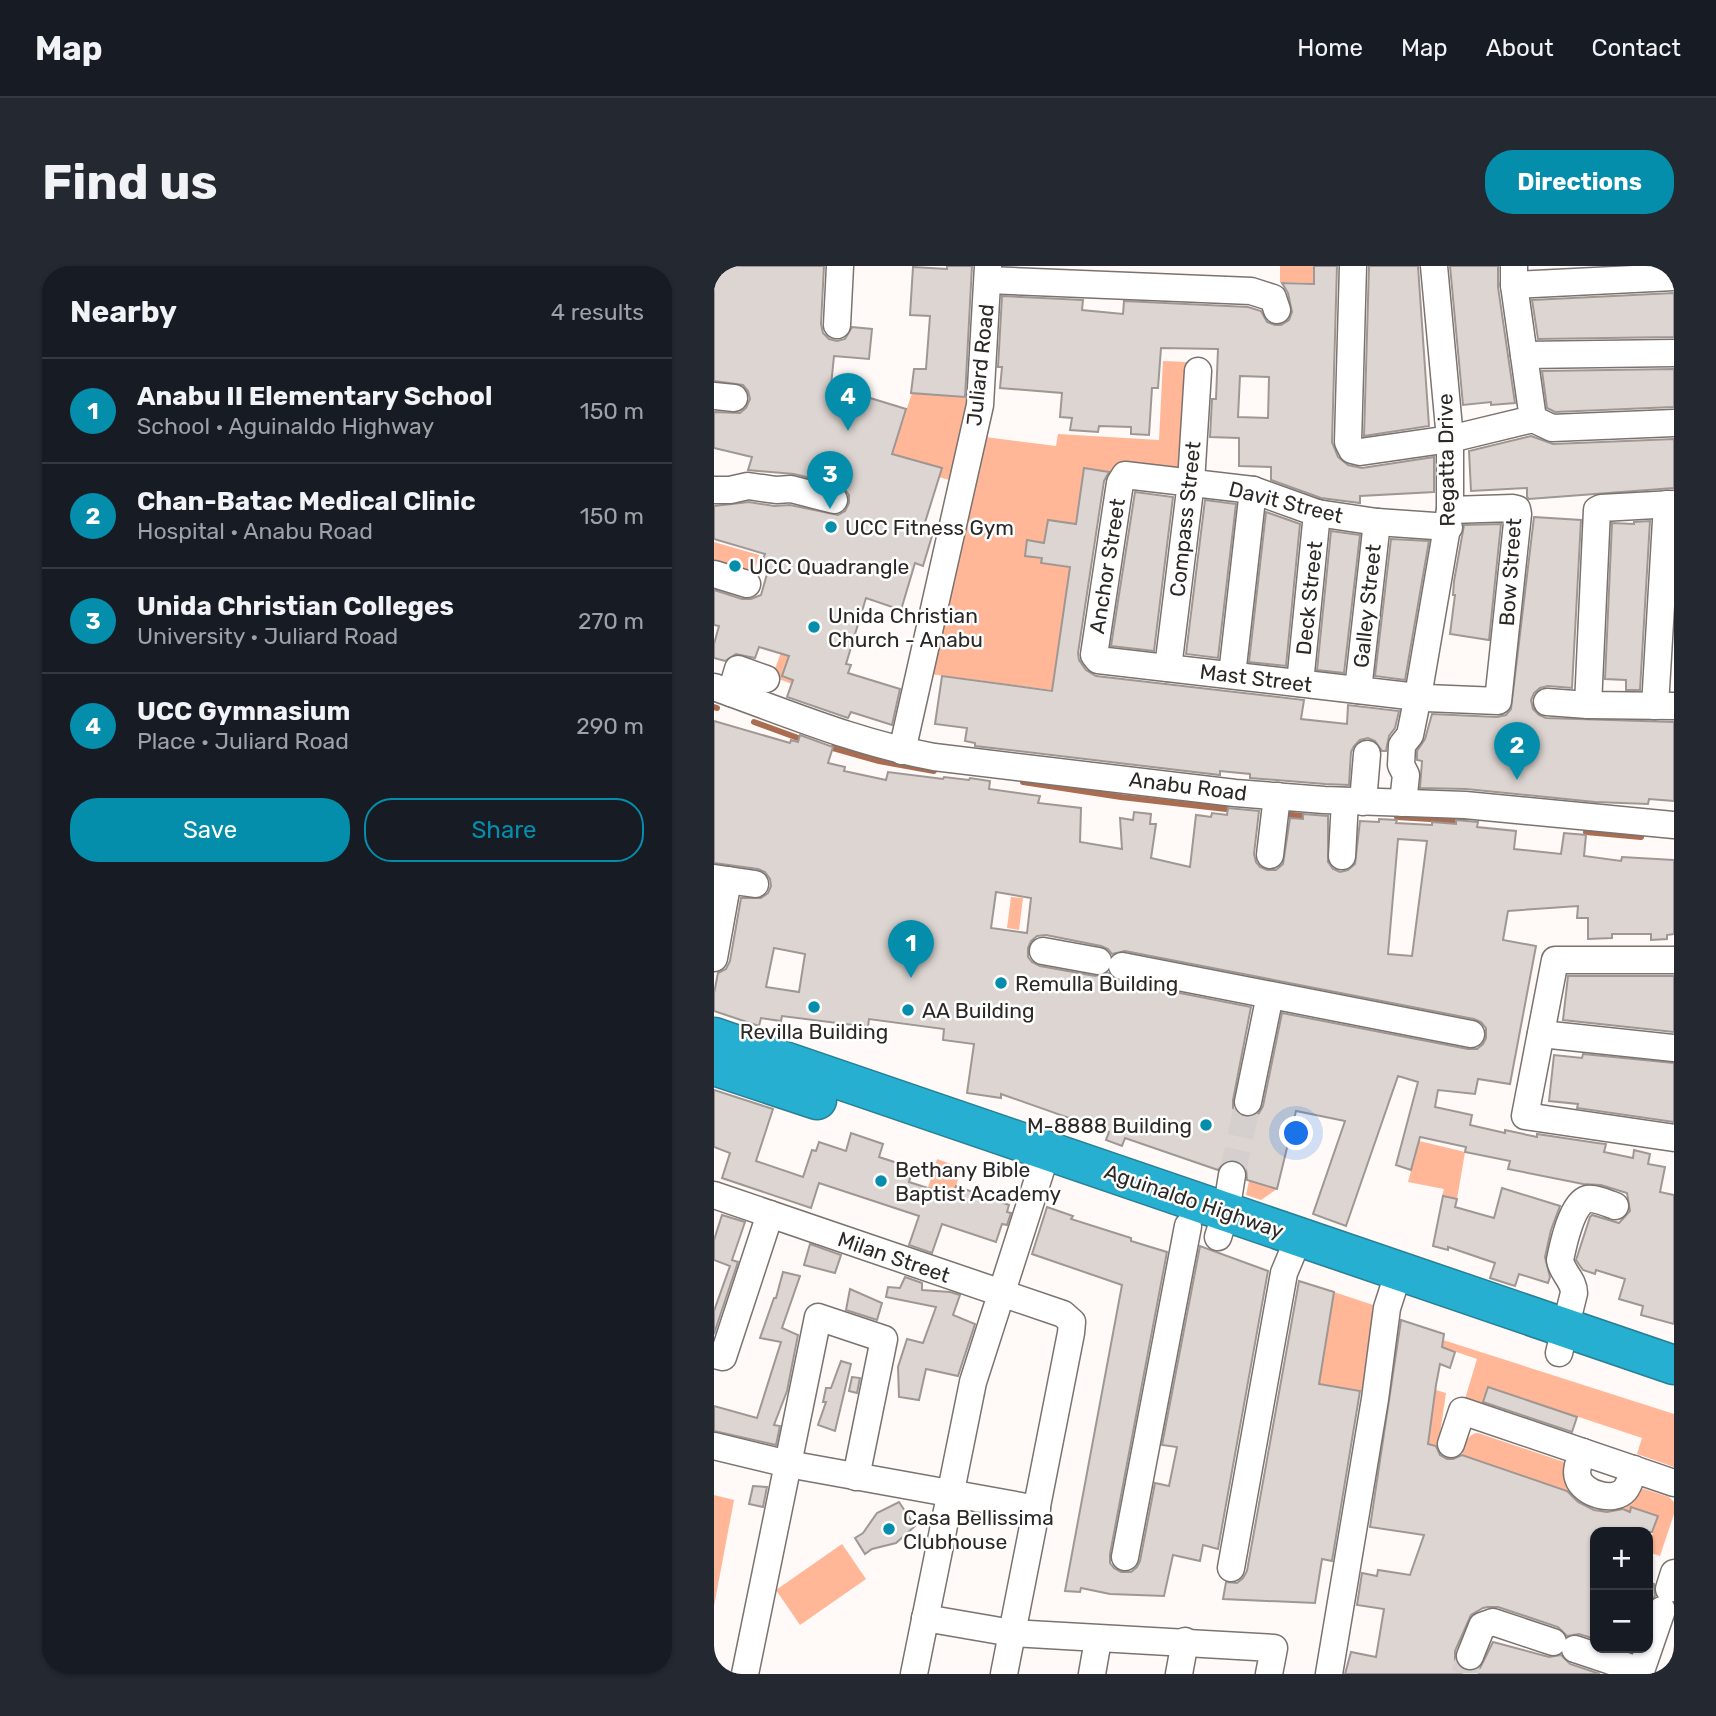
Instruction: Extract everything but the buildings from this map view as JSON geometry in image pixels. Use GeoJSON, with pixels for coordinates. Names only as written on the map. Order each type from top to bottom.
{"type":"FeatureCollection","features":[{"type":"Feature","properties":{"kind":"highway","name":"Aguinaldo Highway"},"geometry":{"type":"LineString","coordinates":[[714,1037],[1211,1225],[1293,1249],[1563,1340],[1674,1365]]}},
{"type":"Feature","properties":{"kind":"highway","name":"Aguinaldo Highway"},"geometry":{"type":"LineString","coordinates":[[714,1066],[1043,1163]]}},
{"type":"Feature","properties":{"kind":"highway","name":"Aguinaldo Highway"},"geometry":{"type":"LineString","coordinates":[[1563,1340],[1674,1392]]}},
{"type":"Feature","properties":{"kind":"street"},"geometry":{"type":"LineString","coordinates":[[837,325],[840,266]]}},
{"type":"Feature","properties":{"kind":"street"},"geometry":{"type":"LineString","coordinates":[[1353,266],[1348,442],[1352,450],[1360,452],[1450,439],[1533,419],[1552,428],[1674,423]]}},
{"type":"Feature","properties":{"kind":"street","name":"Regatta Drive"},"geometry":{"type":"LineString","coordinates":[[1402,803],[1406,775],[1401,765],[1402,745],[1410,735],[1449,518],[1450,439],[1434,266]]}},
{"type":"Feature","properties":{"kind":"street"},"geometry":{"type":"LineString","coordinates":[[988,273],[1251,291],[1273,298],[1277,310]]}},
{"type":"Feature","properties":{"kind":"street","name":"Juliard Road"},"geometry":{"type":"LineString","coordinates":[[902,751],[980,405],[988,273]]}},
{"type":"Feature","properties":{"kind":"street"},"geometry":{"type":"LineString","coordinates":[[1533,419],[1514,275],[1660,273]]}},
{"type":"Feature","properties":{"kind":"street"},"geometry":{"type":"LineString","coordinates":[[1524,355],[1674,353]]}},
{"type":"Feature","properties":{"kind":"street","name":"Compass Street"},"geometry":{"type":"LineString","coordinates":[[1168,668],[1191,482],[1198,371]]}},
{"type":"Feature","properties":{"kind":"street","name":"Davit Street"},"geometry":{"type":"LineString","coordinates":[[1125,475],[1253,490],[1317,513],[1377,522],[1449,518]]}},
{"type":"Feature","properties":{"kind":"street","name":"Anchor Street"},"geometry":{"type":"LineString","coordinates":[[1096,658],[1094,651],[1120,483],[1125,475]]}},
{"type":"Feature","properties":{"kind":"street"},"geometry":{"type":"LineString","coordinates":[[714,491],[730,491],[748,486],[791,489],[834,500]]}},
{"type":"Feature","properties":{"kind":"street"},"geometry":{"type":"LineString","coordinates":[[1232,676],[1253,490]]}},
{"type":"Feature","properties":{"kind":"street"},"geometry":{"type":"LineString","coordinates":[[1547,702],[1588,705],[1665,706],[1670,504],[1597,510],[1588,705]]}},
{"type":"Feature","properties":{"kind":"street","name":"Bow Street"},"geometry":{"type":"LineString","coordinates":[[1449,518],[1517,509],[1498,701]]}},
{"type":"Feature","properties":{"kind":"street","name":"Deck Street"},"geometry":{"type":"LineString","coordinates":[[1300,683],[1317,513]]}},
{"type":"Feature","properties":{"kind":"street","name":"Galley Street"},"geometry":{"type":"LineString","coordinates":[[1358,690],[1377,522]]}},
{"type":"Feature","properties":{"kind":"street"},"geometry":{"type":"LineString","coordinates":[[714,574],[747,583]]}},
{"type":"Feature","properties":{"kind":"street","name":"Mast Street"},"geometry":{"type":"LineString","coordinates":[[1096,658],[1358,690],[1498,701]]}},
{"type":"Feature","properties":{"kind":"street"},"geometry":{"type":"LineString","coordinates":[[722,690],[738,669],[766,679]]}},
{"type":"Feature","properties":{"kind":"street","name":"Anabu Road"},"geometry":{"type":"LineString","coordinates":[[722,690],[838,733],[902,751],[943,758],[1277,796],[1488,807],[1674,825]]}},
{"type":"Feature","properties":{"kind":"street"},"geometry":{"type":"LineString","coordinates":[[1342,856],[1367,754]]}},
{"type":"Feature","properties":{"kind":"street"},"geometry":{"type":"LineString","coordinates":[[1270,855],[1277,796]]}},
{"type":"Feature","properties":{"kind":"street"},"geometry":{"type":"LineString","coordinates":[[714,958],[721,879],[755,884]]}},
{"type":"Feature","properties":{"kind":"street"},"geometry":{"type":"LineString","coordinates":[[1042,951],[1471,1034]]}},
{"type":"Feature","properties":{"kind":"street"},"geometry":{"type":"LineString","coordinates":[[1674,960],[1555,960],[1525,1116],[1674,1138]]}},
{"type":"Feature","properties":{"kind":"street"},"geometry":{"type":"LineString","coordinates":[[1248,1101],[1270,995]]}},
{"type":"Feature","properties":{"kind":"street"},"geometry":{"type":"LineString","coordinates":[[1541,1034],[1674,1048]]}},
{"type":"Feature","properties":{"kind":"street"},"geometry":{"type":"LineString","coordinates":[[914,1674],[967,1409],[1043,1163]]}},
{"type":"Feature","properties":{"kind":"street"},"geometry":{"type":"LineString","coordinates":[[1125,1556],[1211,1225],[1232,1175]]}},
{"type":"Feature","properties":{"kind":"street","name":"Milan Street"},"geometry":{"type":"LineString","coordinates":[[714,1195],[1063,1314],[1072,1322],[1037,1509]]}},
{"type":"Feature","properties":{"kind":"street"},"geometry":{"type":"LineString","coordinates":[[1563,1340],[1574,1288],[1560,1260],[1575,1210],[1588,1199],[1615,1206]]}},
{"type":"Feature","properties":{"kind":"street"},"geometry":{"type":"LineString","coordinates":[[714,1355],[723,1357],[770,1214]]}},
{"type":"Feature","properties":{"kind":"street"},"geometry":{"type":"LineString","coordinates":[[1231,1568],[1293,1249]]}},
{"type":"Feature","properties":{"kind":"street"},"geometry":{"type":"LineString","coordinates":[[1329,1674],[1375,1399],[1387,1308],[1395,1283]]}},
{"type":"Feature","properties":{"kind":"street"},"geometry":{"type":"LineString","coordinates":[[745,1674],[818,1317],[884,1339],[856,1477]]}},
{"type":"Feature","properties":{"kind":"street"},"geometry":{"type":"LineString","coordinates":[[1451,1444],[1462,1411],[1674,1483]]}},
{"type":"Feature","properties":{"kind":"street"},"geometry":{"type":"LineString","coordinates":[[714,1446],[788,1464],[1037,1509],[1004,1674]]}},
{"type":"Feature","properties":{"kind":"street"},"geometry":{"type":"LineString","coordinates":[[1470,1656],[1482,1626],[1493,1622],[1508,1637],[1564,1645],[1641,1672],[1668,1590]]}},
{"type":"Feature","properties":{"kind":"street"},"geometry":{"type":"LineString","coordinates":[[925,1618],[1012,1633],[1274,1648],[1269,1674]]}},
{"type":"Feature","properties":{"kind":"street"},"geometry":{"type":"LineString","coordinates":[[1092,1674],[1098,1640]]}},
{"type":"Feature","properties":{"kind":"street"},"geometry":{"type":"LineString","coordinates":[[1179,1674],[1185,1641]]}},
{"type":"Feature","properties":{"kind":"shaded area"},"geometry":{"type":"Polygon","coordinates":[[[1280,266],[1314,266],[1314,283],[1280,282],[1280,266]]]}},
{"type":"Feature","properties":{"kind":"shaded area"},"geometry":{"type":"Polygon","coordinates":[[[1163,361],[1187,362],[1180,470],[1110,472],[1084,468],[1076,524],[1048,520],[1041,563],[1070,567],[1052,690],[930,674],[985,437],[1056,446],[1058,434],[1159,440],[1163,361]]]}},
{"type":"Feature","properties":{"kind":"shaded area"},"geometry":{"type":"Polygon","coordinates":[[[912,393],[969,397],[953,481],[889,463],[912,393]]]}},
{"type":"Feature","properties":{"kind":"shaded area","name":"UCC Quadrangle"},"geometry":{"type":"Polygon","coordinates":[[[714,542],[759,555],[750,588],[714,577],[714,542]]]}},
{"type":"Feature","properties":{"kind":"shaded area"},"geometry":{"type":"Polygon","coordinates":[[[782,650],[790,653],[782,676],[793,680],[792,684],[774,677],[773,674],[782,650]]]}},
{"type":"Feature","properties":{"kind":"shaded area"},"geometry":{"type":"Polygon","coordinates":[[[1011,897],[1023,898],[1019,930],[1007,928],[1011,897]]]}},
{"type":"Feature","properties":{"kind":"shaded area"},"geometry":{"type":"Polygon","coordinates":[[[1419,1141],[1465,1152],[1457,1199],[1442,1196],[1444,1189],[1408,1182],[1419,1141]]]}},
{"type":"Feature","properties":{"kind":"shaded area"},"geometry":{"type":"Polygon","coordinates":[[[937,1159],[962,1168],[943,1224],[919,1216],[937,1159]]]}},
{"type":"Feature","properties":{"kind":"shaded area"},"geometry":{"type":"Polygon","coordinates":[[[1249,1181],[1277,1189],[1261,1200],[1246,1195],[1249,1181]]]}},
{"type":"Feature","properties":{"kind":"shaded area"},"geometry":{"type":"Polygon","coordinates":[[[1334,1292],[1373,1305],[1372,1311],[1378,1313],[1368,1392],[1319,1384],[1334,1292]]]}},
{"type":"Feature","properties":{"kind":"shaded area"},"geometry":{"type":"Polygon","coordinates":[[[1443,1340],[1674,1414],[1674,1467],[1637,1454],[1642,1438],[1489,1387],[1482,1405],[1465,1399],[1477,1359],[1442,1347],[1443,1340]]]}},
{"type":"Feature","properties":{"kind":"shaded area"},"geometry":{"type":"Polygon","coordinates":[[[1436,1390],[1446,1393],[1433,1463],[1425,1461],[1436,1390]]]}},
{"type":"Feature","properties":{"kind":"shaded area"},"geometry":{"type":"Polygon","coordinates":[[[1478,1433],[1567,1463],[1582,1496],[1462,1455],[1468,1438],[1478,1433]]]}},
{"type":"Feature","properties":{"kind":"shaded area"},"geometry":{"type":"Polygon","coordinates":[[[1641,1488],[1669,1497],[1674,1502],[1674,1514],[1660,1556],[1653,1554],[1653,1532],[1657,1516],[1631,1508],[1630,1512],[1609,1505],[1641,1488]]]}},
{"type":"Feature","properties":{"kind":"shaded area"},"geometry":{"type":"Polygon","coordinates":[[[714,1495],[734,1500],[714,1606],[714,1495]]]}},
{"type":"Feature","properties":{"kind":"shaded area"},"geometry":{"type":"Polygon","coordinates":[[[842,1544],[866,1579],[800,1625],[776,1590],[842,1544]]]}},
{"type":"Feature","properties":{"kind":"waterway"},"geometry":{"type":"LineString","coordinates":[[754,722],[798,738]]}},
{"type":"Feature","properties":{"kind":"waterway"},"geometry":{"type":"LineString","coordinates":[[833,748],[879,761],[934,771]]}},
{"type":"Feature","properties":{"kind":"waterway"},"geometry":{"type":"LineString","coordinates":[[1023,782],[1226,809]]}},
{"type":"Feature","properties":{"kind":"waterway"},"geometry":{"type":"LineString","coordinates":[[1283,814],[1302,816]]}},
{"type":"Feature","properties":{"kind":"waterway"},"geometry":{"type":"LineString","coordinates":[[1397,817],[1464,821]]}},
{"type":"Feature","properties":{"kind":"waterway"},"geometry":{"type":"LineString","coordinates":[[1586,832],[1641,837]]}},
{"type":"Feature","properties":{"kind":"tunnel"},"geometry":{"type":"LineString","coordinates":[[1232,1175],[1248,1102]]}},
{"type":"Feature","properties":{"kind":"tunnel"},"geometry":{"type":"LineString","coordinates":[[1464,1674],[1470,1656]]}},
{"type":"Feature","properties":{"kind":"place","name":"UCC Gymnasium"},"geometry":{"type":"Point","coordinates":[848,431]}},
{"type":"Feature","properties":{"kind":"place","name":"Unida Christian Colleges"},"geometry":{"type":"Point","coordinates":[830,509]}},
{"type":"Feature","properties":{"kind":"place","name":"UCC Fitness Gym"},"geometry":{"type":"Point","coordinates":[831,527]}},
{"type":"Feature","properties":{"kind":"place","name":"UCC Quadrangle"},"geometry":{"type":"Point","coordinates":[735,566]}},
{"type":"Feature","properties":{"kind":"place","name":"Unida Christian Church - Anabu"},"geometry":{"type":"Point","coordinates":[814,627]}},
{"type":"Feature","properties":{"kind":"place","name":"Chan-Batac Medical Clinic"},"geometry":{"type":"Point","coordinates":[1517,780]}},
{"type":"Feature","properties":{"kind":"place","name":"Anabu II Elementary School"},"geometry":{"type":"Point","coordinates":[911,978]}},
{"type":"Feature","properties":{"kind":"place","name":"Remulla Building"},"geometry":{"type":"Point","coordinates":[1001,983]}},
{"type":"Feature","properties":{"kind":"place","name":"Revilla Building"},"geometry":{"type":"Point","coordinates":[814,1007]}},
{"type":"Feature","properties":{"kind":"place","name":"AA Building"},"geometry":{"type":"Point","coordinates":[908,1010]}},
{"type":"Feature","properties":{"kind":"place","name":"M-8888 Building"},"geometry":{"type":"Point","coordinates":[1206,1125]}},
{"type":"Feature","properties":{"kind":"place","name":"Bethany Bible Baptist Academy"},"geometry":{"type":"Point","coordinates":[881,1181]}},
{"type":"Feature","properties":{"kind":"place","name":"Casa Bellissima Clubhouse"},"geometry":{"type":"Point","coordinates":[889,1529]}}]}
